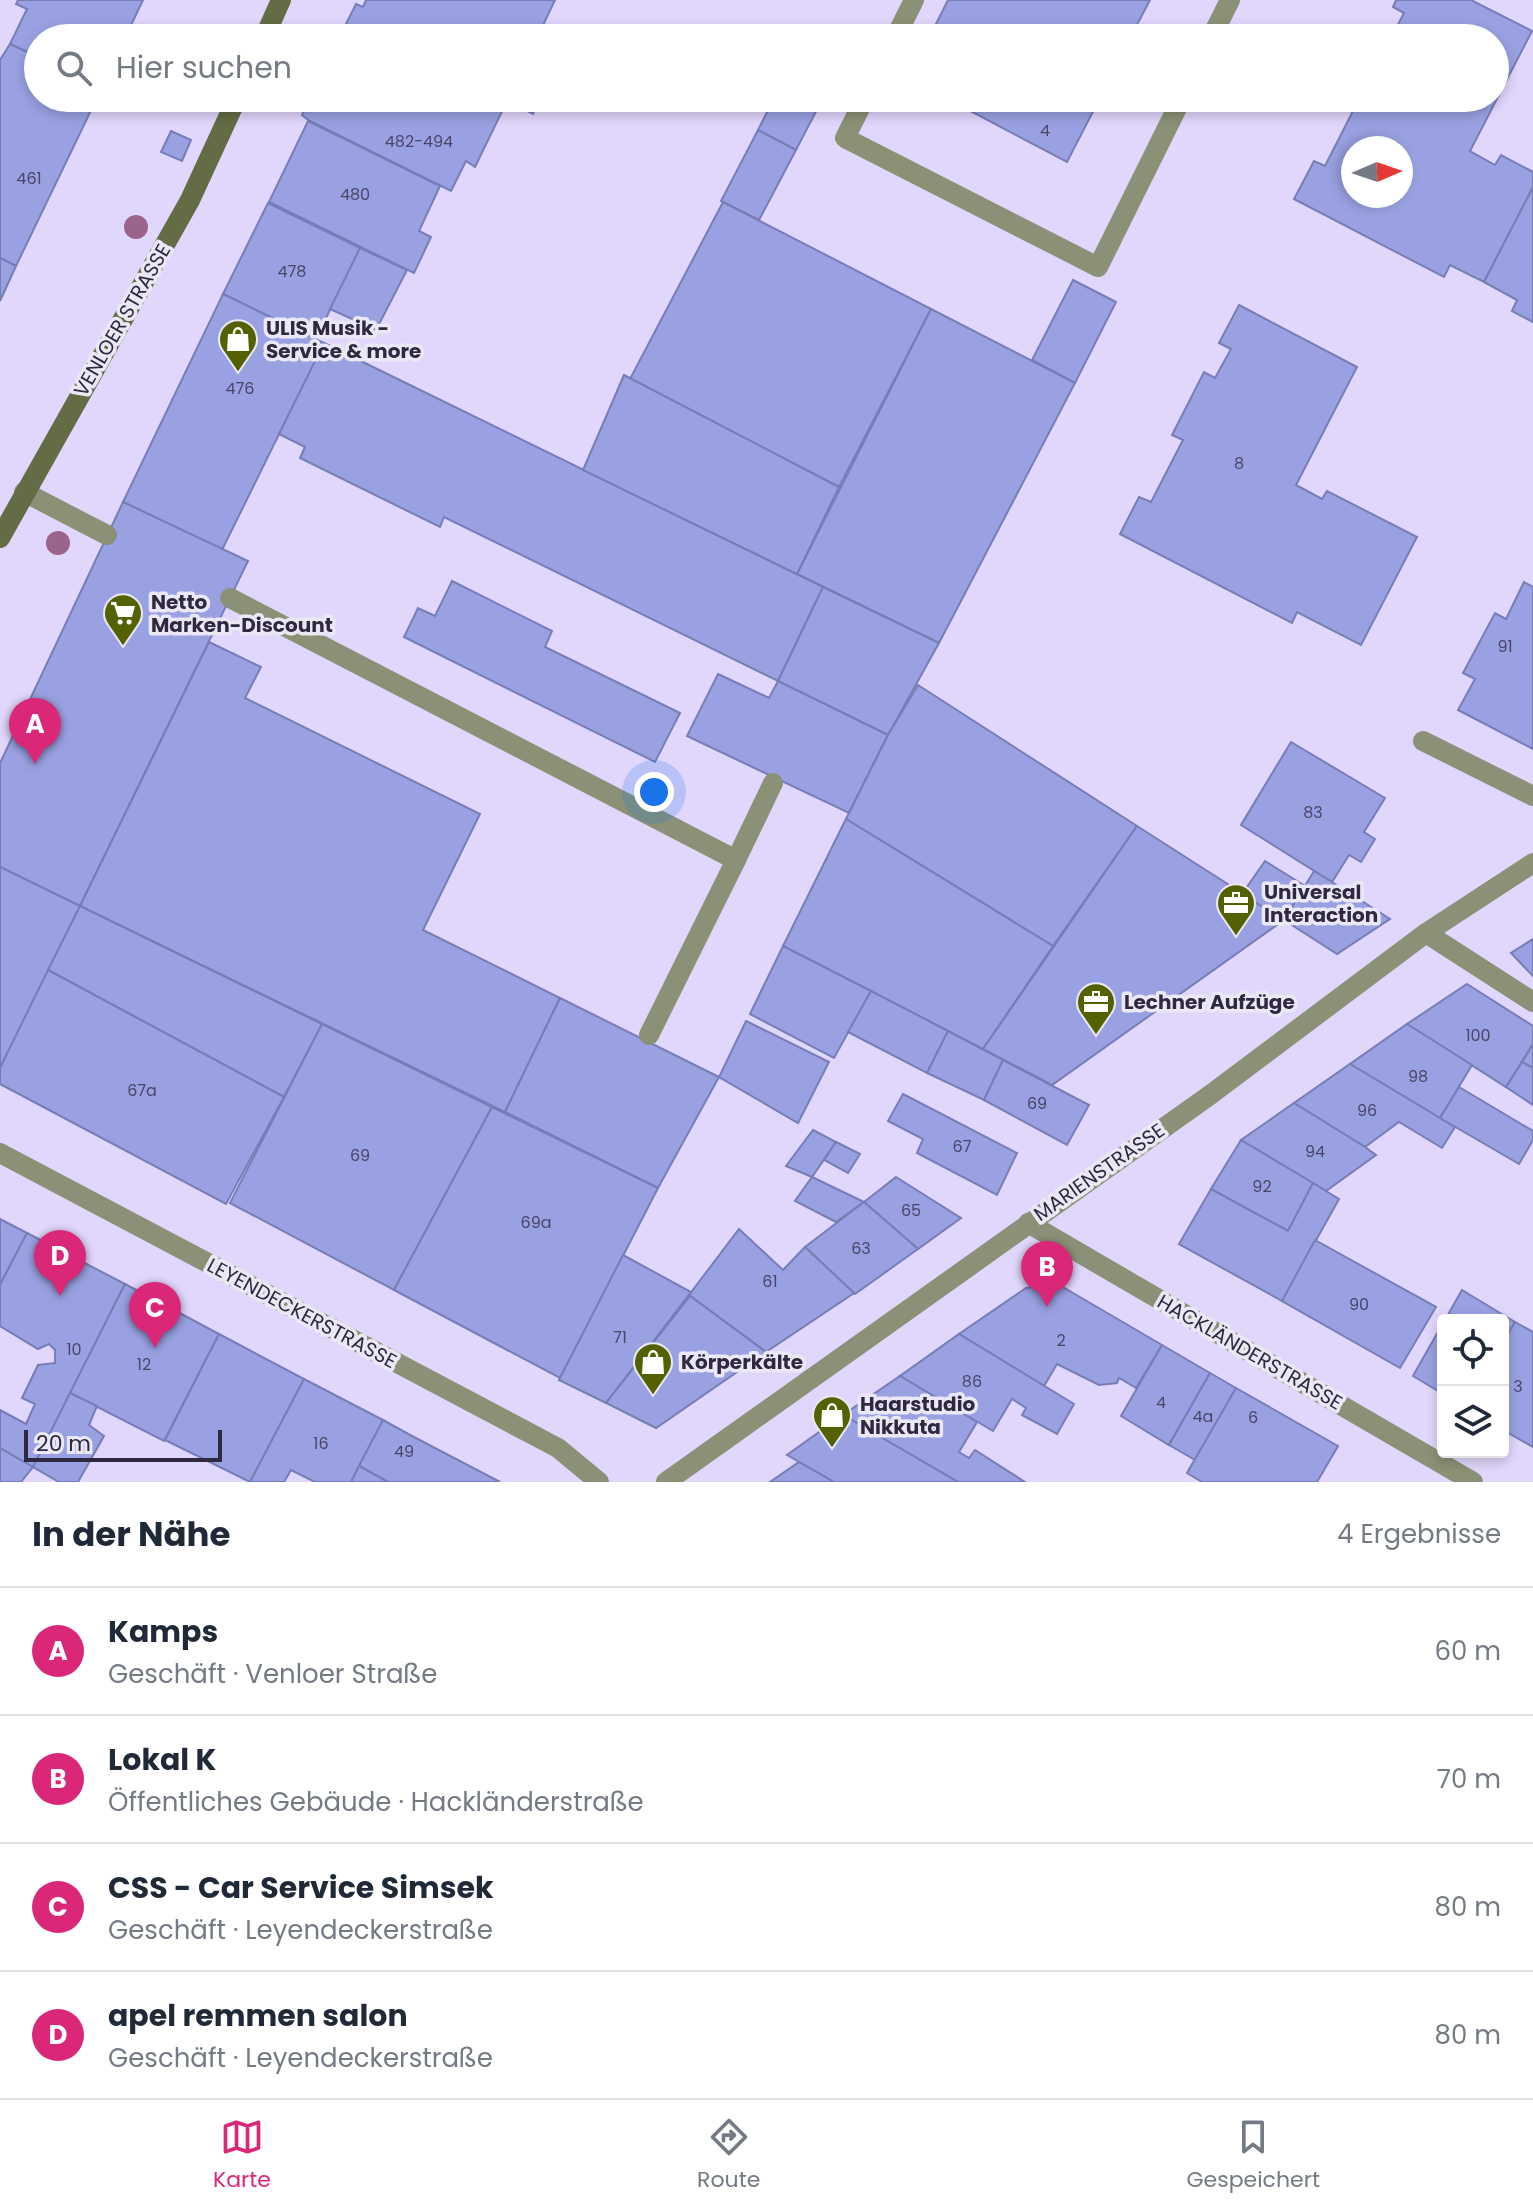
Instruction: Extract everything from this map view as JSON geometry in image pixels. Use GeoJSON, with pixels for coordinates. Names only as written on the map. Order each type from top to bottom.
{"type":"FeatureCollection","features":[{"type":"Feature","properties":{"kind":"main road"},"geometry":{"type":"LineString","coordinates":[[270,24],[281,0]]}},
{"type":"Feature","properties":{"kind":"main road","name":"VENLOER STRASSE"},"geometry":{"type":"LineString","coordinates":[[0,538],[190,200],[231,112]]}},
{"type":"Feature","properties":{"kind":"street"},"geometry":{"type":"LineString","coordinates":[[902,24],[914,0]]}},
{"type":"Feature","properties":{"kind":"street"},"geometry":{"type":"LineString","coordinates":[[1218,24],[1230,0]]}},
{"type":"Feature","properties":{"kind":"street"},"geometry":{"type":"LineString","coordinates":[[858,112],[845,138],[1098,267],[1175,112]]}},
{"type":"Feature","properties":{"kind":"street"},"geometry":{"type":"LineString","coordinates":[[24,492],[107,535]]}},
{"type":"Feature","properties":{"kind":"street"},"geometry":{"type":"LineString","coordinates":[[230,598],[736,860]]}},
{"type":"Feature","properties":{"kind":"street"},"geometry":{"type":"LineString","coordinates":[[1423,741],[1533,796]]}},
{"type":"Feature","properties":{"kind":"street"},"geometry":{"type":"LineString","coordinates":[[649,1035],[773,783]]}},
{"type":"Feature","properties":{"kind":"street","name":"MARIENSTRASSE"},"geometry":{"type":"LineString","coordinates":[[666,1482],[1210,1095],[1426,933],[1533,863]]}},
{"type":"Feature","properties":{"kind":"street"},"geometry":{"type":"LineString","coordinates":[[1426,933],[1533,1002]]}},
{"type":"Feature","properties":{"kind":"street","name":"LEYENDECKERSTRASSE"},"geometry":{"type":"LineString","coordinates":[[0,1153],[558,1448],[599,1482]]}},
{"type":"Feature","properties":{"kind":"street","name":"HACKLÄNDERSTRASSE"},"geometry":{"type":"LineString","coordinates":[[1028,1223],[1473,1482]]}},
{"type":"Feature","properties":{"kind":"building"},"geometry":{"type":"Polygon","coordinates":[[[18,0],[143,0],[132,24],[24,24],[24,50],[10,44],[27,9],[16,4],[18,0]]]}},
{"type":"Feature","properties":{"kind":"building"},"geometry":{"type":"Polygon","coordinates":[[[366,0],[555,0],[544,24],[346,24],[356,4],[363,7],[366,0]]]}},
{"type":"Feature","properties":{"kind":"building"},"geometry":{"type":"Polygon","coordinates":[[[948,0],[1150,0],[1137,24],[936,24],[948,0]]]}},
{"type":"Feature","properties":{"kind":"building"},"geometry":{"type":"Polygon","coordinates":[[[1396,0],[1471,0],[1532,31],[1509,76],[1509,24],[1398,24],[1404,13],[1393,7],[1396,0]]]}},
{"type":"Feature","properties":{"kind":"building"},"geometry":{"type":"Polygon","coordinates":[[[10,44],[24,50],[24,112],[90,112],[16,266],[0,258],[0,60],[10,44]]]}},
{"type":"Feature","properties":{"kind":"building"},"geometry":{"type":"Polygon","coordinates":[[[303,112],[502,112],[475,167],[466,161],[451,191],[302,115],[303,112]]]}},
{"type":"Feature","properties":{"kind":"building"},"geometry":{"type":"Polygon","coordinates":[[[767,112],[816,112],[796,150],[758,130],[767,112]]]}},
{"type":"Feature","properties":{"kind":"building"},"geometry":{"type":"Polygon","coordinates":[[[972,112],[1093,112],[1067,162],[972,112]]]}},
{"type":"Feature","properties":{"kind":"building"},"geometry":{"type":"Polygon","coordinates":[[[1352,112],[1490,112],[1470,151],[1495,165],[1501,155],[1533,172],[1533,187],[1484,282],[1450,265],[1444,277],[1294,199],[1314,161],[1325,166],[1352,112]]]}},
{"type":"Feature","properties":{"kind":"building"},"geometry":{"type":"Polygon","coordinates":[[[308,121],[440,186],[419,231],[431,237],[414,273],[269,202],[308,121]]]}},
{"type":"Feature","properties":{"kind":"building"},"geometry":{"type":"Polygon","coordinates":[[[758,130],[796,150],[759,220],[721,201],[758,130]]]}},
{"type":"Feature","properties":{"kind":"building"},"geometry":{"type":"Polygon","coordinates":[[[171,131],[191,140],[182,161],[161,152],[171,131]]]}},
{"type":"Feature","properties":{"kind":"building"},"geometry":{"type":"Polygon","coordinates":[[[1533,187],[1533,322],[1512,311],[1517,300],[1484,282],[1533,187]]]}},
{"type":"Feature","properties":{"kind":"building"},"geometry":{"type":"Polygon","coordinates":[[[723,202],[931,309],[839,487],[630,379],[723,202]]]}},
{"type":"Feature","properties":{"kind":"building"},"geometry":{"type":"Polygon","coordinates":[[[268,203],[360,248],[316,339],[223,294],[268,203]]]}},
{"type":"Feature","properties":{"kind":"building"},"geometry":{"type":"Polygon","coordinates":[[[360,248],[407,270],[376,330],[330,309],[360,248]]]}},
{"type":"Feature","properties":{"kind":"building"},"geometry":{"type":"Polygon","coordinates":[[[0,258],[16,266],[0,301],[0,258]]]}},
{"type":"Feature","properties":{"kind":"building"},"geometry":{"type":"Polygon","coordinates":[[[1073,280],[1116,302],[1075,383],[1032,360],[1073,280]]]}},
{"type":"Feature","properties":{"kind":"building"},"geometry":{"type":"Polygon","coordinates":[[[223,294],[324,343],[222,550],[123,502],[223,294]]]}},
{"type":"Feature","properties":{"kind":"building"},"geometry":{"type":"Polygon","coordinates":[[[1239,305],[1357,367],[1296,485],[1322,499],[1327,491],[1417,537],[1361,645],[1297,612],[1292,623],[1120,534],[1139,497],[1151,502],[1183,440],[1172,435],[1204,372],[1215,378],[1231,349],[1219,343],[1239,305]]]}},
{"type":"Feature","properties":{"kind":"building"},"geometry":{"type":"Polygon","coordinates":[[[931,309],[1075,383],[939,643],[797,574],[931,309]]]}},
{"type":"Feature","properties":{"kind":"building"},"geometry":{"type":"Polygon","coordinates":[[[324,343],[823,587],[778,681],[444,517],[440,527],[300,458],[305,447],[279,434],[324,343]]]}},
{"type":"Feature","properties":{"kind":"building"},"geometry":{"type":"Polygon","coordinates":[[[624,375],[839,487],[797,574],[583,470],[624,375]]]}},
{"type":"Feature","properties":{"kind":"building"},"geometry":{"type":"Polygon","coordinates":[[[123,502],[248,561],[80,906],[0,867],[0,763],[123,502]]]}},
{"type":"Feature","properties":{"kind":"building"},"geometry":{"type":"Polygon","coordinates":[[[452,581],[552,631],[545,647],[680,713],[655,762],[404,637],[418,608],[435,616],[452,581]]]}},
{"type":"Feature","properties":{"kind":"building"},"geometry":{"type":"Polygon","coordinates":[[[1524,582],[1533,587],[1533,749],[1458,710],[1475,679],[1463,673],[1495,613],[1506,619],[1524,582]]]}},
{"type":"Feature","properties":{"kind":"building"},"geometry":{"type":"Polygon","coordinates":[[[823,587],[939,643],[888,735],[778,681],[823,587]]]}},
{"type":"Feature","properties":{"kind":"building"},"geometry":{"type":"Polygon","coordinates":[[[209,642],[261,667],[245,698],[480,814],[423,930],[560,998],[505,1112],[80,906],[209,642]]]}},
{"type":"Feature","properties":{"kind":"building"},"geometry":{"type":"Polygon","coordinates":[[[718,674],[769,698],[778,681],[888,735],[849,813],[687,736],[718,674]]]}},
{"type":"Feature","properties":{"kind":"building"},"geometry":{"type":"Polygon","coordinates":[[[918,685],[1137,826],[1053,946],[846,819],[888,735],[918,685]]]}},
{"type":"Feature","properties":{"kind":"building"},"geometry":{"type":"Polygon","coordinates":[[[1291,742],[1385,798],[1364,832],[1375,839],[1361,862],[1349,855],[1332,882],[1241,825],[1291,742]]]}},
{"type":"Feature","properties":{"kind":"building"},"geometry":{"type":"Polygon","coordinates":[[[846,819],[1053,946],[983,1049],[783,946],[846,819]]]}},
{"type":"Feature","properties":{"kind":"building"},"geometry":{"type":"Polygon","coordinates":[[[1137,826],[1284,920],[1052,1085],[983,1049],[1137,826]]]}},
{"type":"Feature","properties":{"kind":"building"},"geometry":{"type":"Polygon","coordinates":[[[1265,861],[1305,886],[1284,920],[1242,894],[1265,861]]]}},
{"type":"Feature","properties":{"kind":"building"},"geometry":{"type":"Polygon","coordinates":[[[0,867],[80,906],[0,1068],[0,867]]]}},
{"type":"Feature","properties":{"kind":"building"},"geometry":{"type":"Polygon","coordinates":[[[1314,871],[1390,919],[1337,954],[1284,920],[1314,871]]]}},
{"type":"Feature","properties":{"kind":"building"},"geometry":{"type":"Polygon","coordinates":[[[80,906],[322,1024],[284,1097],[48,970],[80,906]]]}},
{"type":"Feature","properties":{"kind":"building"},"geometry":{"type":"Polygon","coordinates":[[[1533,939],[1533,976],[1511,953],[1533,939]]]}},
{"type":"Feature","properties":{"kind":"building"},"geometry":{"type":"Polygon","coordinates":[[[783,946],[871,991],[834,1058],[750,1014],[783,946]]]}},
{"type":"Feature","properties":{"kind":"building"},"geometry":{"type":"Polygon","coordinates":[[[48,970],[284,1097],[226,1204],[0,1084],[0,1068],[48,970]]]}},
{"type":"Feature","properties":{"kind":"building"},"geometry":{"type":"Polygon","coordinates":[[[1467,984],[1533,1026],[1533,1044],[1506,1087],[1407,1024],[1467,984]]]}},
{"type":"Feature","properties":{"kind":"building"},"geometry":{"type":"Polygon","coordinates":[[[871,991],[948,1031],[927,1073],[848,1032],[871,991]]]}},
{"type":"Feature","properties":{"kind":"building"},"geometry":{"type":"Polygon","coordinates":[[[560,998],[719,1077],[658,1188],[505,1112],[560,998]]]}},
{"type":"Feature","properties":{"kind":"building"},"geometry":{"type":"Polygon","coordinates":[[[746,1021],[829,1062],[798,1123],[719,1077],[746,1021]]]}},
{"type":"Feature","properties":{"kind":"building"},"geometry":{"type":"Polygon","coordinates":[[[322,1024],[492,1107],[394,1290],[230,1203],[322,1024]]]}},
{"type":"Feature","properties":{"kind":"building"},"geometry":{"type":"Polygon","coordinates":[[[1407,1024],[1472,1065],[1440,1118],[1350,1064],[1407,1024]]]}},
{"type":"Feature","properties":{"kind":"building"},"geometry":{"type":"Polygon","coordinates":[[[948,1031],[1003,1060],[984,1100],[927,1073],[948,1031]]]}},
{"type":"Feature","properties":{"kind":"building"},"geometry":{"type":"Polygon","coordinates":[[[1533,1044],[1533,1068],[1522,1062],[1533,1044]]]}},
{"type":"Feature","properties":{"kind":"building"},"geometry":{"type":"Polygon","coordinates":[[[1003,1060],[1089,1105],[1067,1145],[984,1100],[1003,1060]]]}},
{"type":"Feature","properties":{"kind":"building"},"geometry":{"type":"Polygon","coordinates":[[[1522,1062],[1533,1068],[1533,1105],[1506,1087],[1522,1062]]]}},
{"type":"Feature","properties":{"kind":"building"},"geometry":{"type":"Polygon","coordinates":[[[1350,1064],[1455,1127],[1442,1148],[1399,1122],[1365,1147],[1294,1103],[1350,1064]]]}},
{"type":"Feature","properties":{"kind":"building"},"geometry":{"type":"Polygon","coordinates":[[[1459,1087],[1533,1131],[1533,1140],[1519,1164],[1440,1118],[1459,1087]]]}},
{"type":"Feature","properties":{"kind":"building"},"geometry":{"type":"Polygon","coordinates":[[[903,1094],[1017,1153],[997,1195],[917,1153],[923,1139],[888,1121],[903,1094]]]}},
{"type":"Feature","properties":{"kind":"building"},"geometry":{"type":"Polygon","coordinates":[[[1294,1103],[1376,1155],[1326,1191],[1241,1140],[1294,1103]]]}},
{"type":"Feature","properties":{"kind":"building"},"geometry":{"type":"Polygon","coordinates":[[[492,1107],[658,1188],[560,1378],[394,1290],[492,1107]]]}},
{"type":"Feature","properties":{"kind":"building"},"geometry":{"type":"Polygon","coordinates":[[[813,1130],[836,1142],[812,1177],[786,1166],[813,1130]]]}},
{"type":"Feature","properties":{"kind":"building"},"geometry":{"type":"Polygon","coordinates":[[[1241,1140],[1313,1183],[1288,1231],[1211,1189],[1241,1140]]]}},
{"type":"Feature","properties":{"kind":"building"},"geometry":{"type":"Polygon","coordinates":[[[836,1142],[860,1154],[848,1173],[824,1160],[836,1142]]]}},
{"type":"Feature","properties":{"kind":"building"},"geometry":{"type":"Polygon","coordinates":[[[812,1177],[864,1202],[836,1222],[795,1201],[812,1177]]]}},
{"type":"Feature","properties":{"kind":"building"},"geometry":{"type":"Polygon","coordinates":[[[896,1177],[961,1218],[918,1249],[864,1202],[896,1177]]]}},
{"type":"Feature","properties":{"kind":"building"},"geometry":{"type":"Polygon","coordinates":[[[1313,1183],[1339,1199],[1282,1301],[1179,1244],[1211,1189],[1288,1231],[1313,1183]]]}},
{"type":"Feature","properties":{"kind":"building"},"geometry":{"type":"Polygon","coordinates":[[[864,1202],[918,1249],[855,1294],[805,1247],[864,1202]]]}},
{"type":"Feature","properties":{"kind":"building"},"geometry":{"type":"Polygon","coordinates":[[[0,1219],[27,1233],[0,1285],[0,1219]]]}},
{"type":"Feature","properties":{"kind":"building"},"geometry":{"type":"Polygon","coordinates":[[[739,1229],[783,1270],[805,1247],[854,1293],[766,1352],[689,1295],[739,1229]]]}},
{"type":"Feature","properties":{"kind":"building"},"geometry":{"type":"Polygon","coordinates":[[[27,1233],[125,1284],[33,1467],[0,1448],[0,1410],[26,1424],[35,1404],[22,1398],[38,1365],[55,1363],[55,1350],[49,1344],[38,1349],[0,1326],[0,1285],[27,1233]]]}},
{"type":"Feature","properties":{"kind":"building"},"geometry":{"type":"Polygon","coordinates":[[[1315,1240],[1436,1307],[1400,1368],[1282,1301],[1315,1240]]]}},
{"type":"Feature","properties":{"kind":"building"},"geometry":{"type":"Polygon","coordinates":[[[623,1255],[691,1292],[606,1403],[559,1380],[623,1255]]]}},
{"type":"Feature","properties":{"kind":"building"},"geometry":{"type":"Polygon","coordinates":[[[1056,1283],[1162,1345],[1136,1388],[1119,1378],[1117,1383],[1099,1385],[1057,1364],[1044,1386],[959,1334],[1026,1288],[1056,1283]]]}},
{"type":"Feature","properties":{"kind":"building"},"geometry":{"type":"Polygon","coordinates":[[[125,1284],[219,1334],[164,1441],[70,1393],[125,1284]]]}},
{"type":"Feature","properties":{"kind":"building"},"geometry":{"type":"Polygon","coordinates":[[[1462,1290],[1502,1314],[1448,1314],[1462,1290]]]}},
{"type":"Feature","properties":{"kind":"building"},"geometry":{"type":"Polygon","coordinates":[[[690,1296],[766,1352],[656,1428],[606,1403],[690,1296]]]}},
{"type":"Feature","properties":{"kind":"building"},"geometry":{"type":"Polygon","coordinates":[[[1509,1318],[1515,1322],[1509,1332],[1509,1318]]]}},
{"type":"Feature","properties":{"kind":"building"},"geometry":{"type":"Polygon","coordinates":[[[1515,1322],[1533,1332],[1533,1447],[1509,1433],[1509,1332],[1515,1322]]]}},
{"type":"Feature","properties":{"kind":"building"},"geometry":{"type":"Polygon","coordinates":[[[219,1334],[304,1379],[250,1482],[165,1440],[219,1334]]]}},
{"type":"Feature","properties":{"kind":"building"},"geometry":{"type":"Polygon","coordinates":[[[959,1334],[1074,1404],[1057,1434],[1022,1415],[1026,1408],[1012,1399],[993,1431],[900,1376],[959,1334]]]}},
{"type":"Feature","properties":{"kind":"building"},"geometry":{"type":"Polygon","coordinates":[[[1437,1334],[1437,1390],[1413,1376],[1437,1334]]]}},
{"type":"Feature","properties":{"kind":"building"},"geometry":{"type":"Polygon","coordinates":[[[1162,1345],[1210,1373],[1169,1445],[1121,1416],[1162,1345]]]}},
{"type":"Feature","properties":{"kind":"building"},"geometry":{"type":"Polygon","coordinates":[[[1210,1373],[1236,1388],[1195,1460],[1169,1445],[1210,1373]]]}},
{"type":"Feature","properties":{"kind":"building"},"geometry":{"type":"Polygon","coordinates":[[[900,1376],[977,1422],[959,1452],[969,1458],[975,1450],[1025,1482],[958,1482],[843,1415],[900,1376]]]}},
{"type":"Feature","properties":{"kind":"building"},"geometry":{"type":"Polygon","coordinates":[[[304,1379],[383,1420],[351,1482],[315,1482],[291,1470],[284,1482],[250,1482],[304,1379]]]}},
{"type":"Feature","properties":{"kind":"building"},"geometry":{"type":"Polygon","coordinates":[[[1236,1388],[1338,1446],[1317,1482],[1202,1482],[1187,1473],[1236,1388]]]}},
{"type":"Feature","properties":{"kind":"building"},"geometry":{"type":"Polygon","coordinates":[[[70,1393],[97,1406],[89,1425],[104,1436],[78,1482],[59,1482],[33,1467],[70,1393]]]}},
{"type":"Feature","properties":{"kind":"building"},"geometry":{"type":"Polygon","coordinates":[[[843,1415],[958,1482],[834,1482],[787,1455],[843,1415]]]}},
{"type":"Feature","properties":{"kind":"building"},"geometry":{"type":"Polygon","coordinates":[[[383,1420],[500,1482],[388,1482],[359,1466],[383,1420]]]}},
{"type":"Feature","properties":{"kind":"building"},"geometry":{"type":"Polygon","coordinates":[[[0,1448],[33,1467],[21,1482],[0,1482],[0,1448]]]}},
{"type":"Feature","properties":{"kind":"building"},"geometry":{"type":"Polygon","coordinates":[[[799,1462],[834,1482],[770,1482],[799,1462]]]}},
{"type":"Feature","properties":{"kind":"building"},"geometry":{"type":"Polygon","coordinates":[[[359,1466],[388,1482],[351,1482],[359,1466]]]}},
{"type":"Feature","properties":{"kind":"place","name":"ULIS Musik - Service & more"},"geometry":{"type":"Point","coordinates":[238,373]}},
{"type":"Feature","properties":{"kind":"place","name":"Netto Marken-Discount"},"geometry":{"type":"Point","coordinates":[123,647]}},
{"type":"Feature","properties":{"kind":"place","name":"Kamps"},"geometry":{"type":"Point","coordinates":[35,764]}},
{"type":"Feature","properties":{"kind":"place","name":"Universal Interaction"},"geometry":{"type":"Point","coordinates":[1236,937]}},
{"type":"Feature","properties":{"kind":"place","name":"Lechner Aufzüge"},"geometry":{"type":"Point","coordinates":[1096,1036]}},
{"type":"Feature","properties":{"kind":"place","name":"apel remmen salon"},"geometry":{"type":"Point","coordinates":[60,1296]}},
{"type":"Feature","properties":{"kind":"place","name":"Lokal K"},"geometry":{"type":"Point","coordinates":[1047,1307]}},
{"type":"Feature","properties":{"kind":"place","name":"CSS - Car Service Simsek"},"geometry":{"type":"Point","coordinates":[155,1348]}},
{"type":"Feature","properties":{"kind":"place","name":"Körperkälte"},"geometry":{"type":"Point","coordinates":[653,1396]}},
{"type":"Feature","properties":{"kind":"place","name":"Haarstudio Nikkuta"},"geometry":{"type":"Point","coordinates":[832,1449]}}]}
